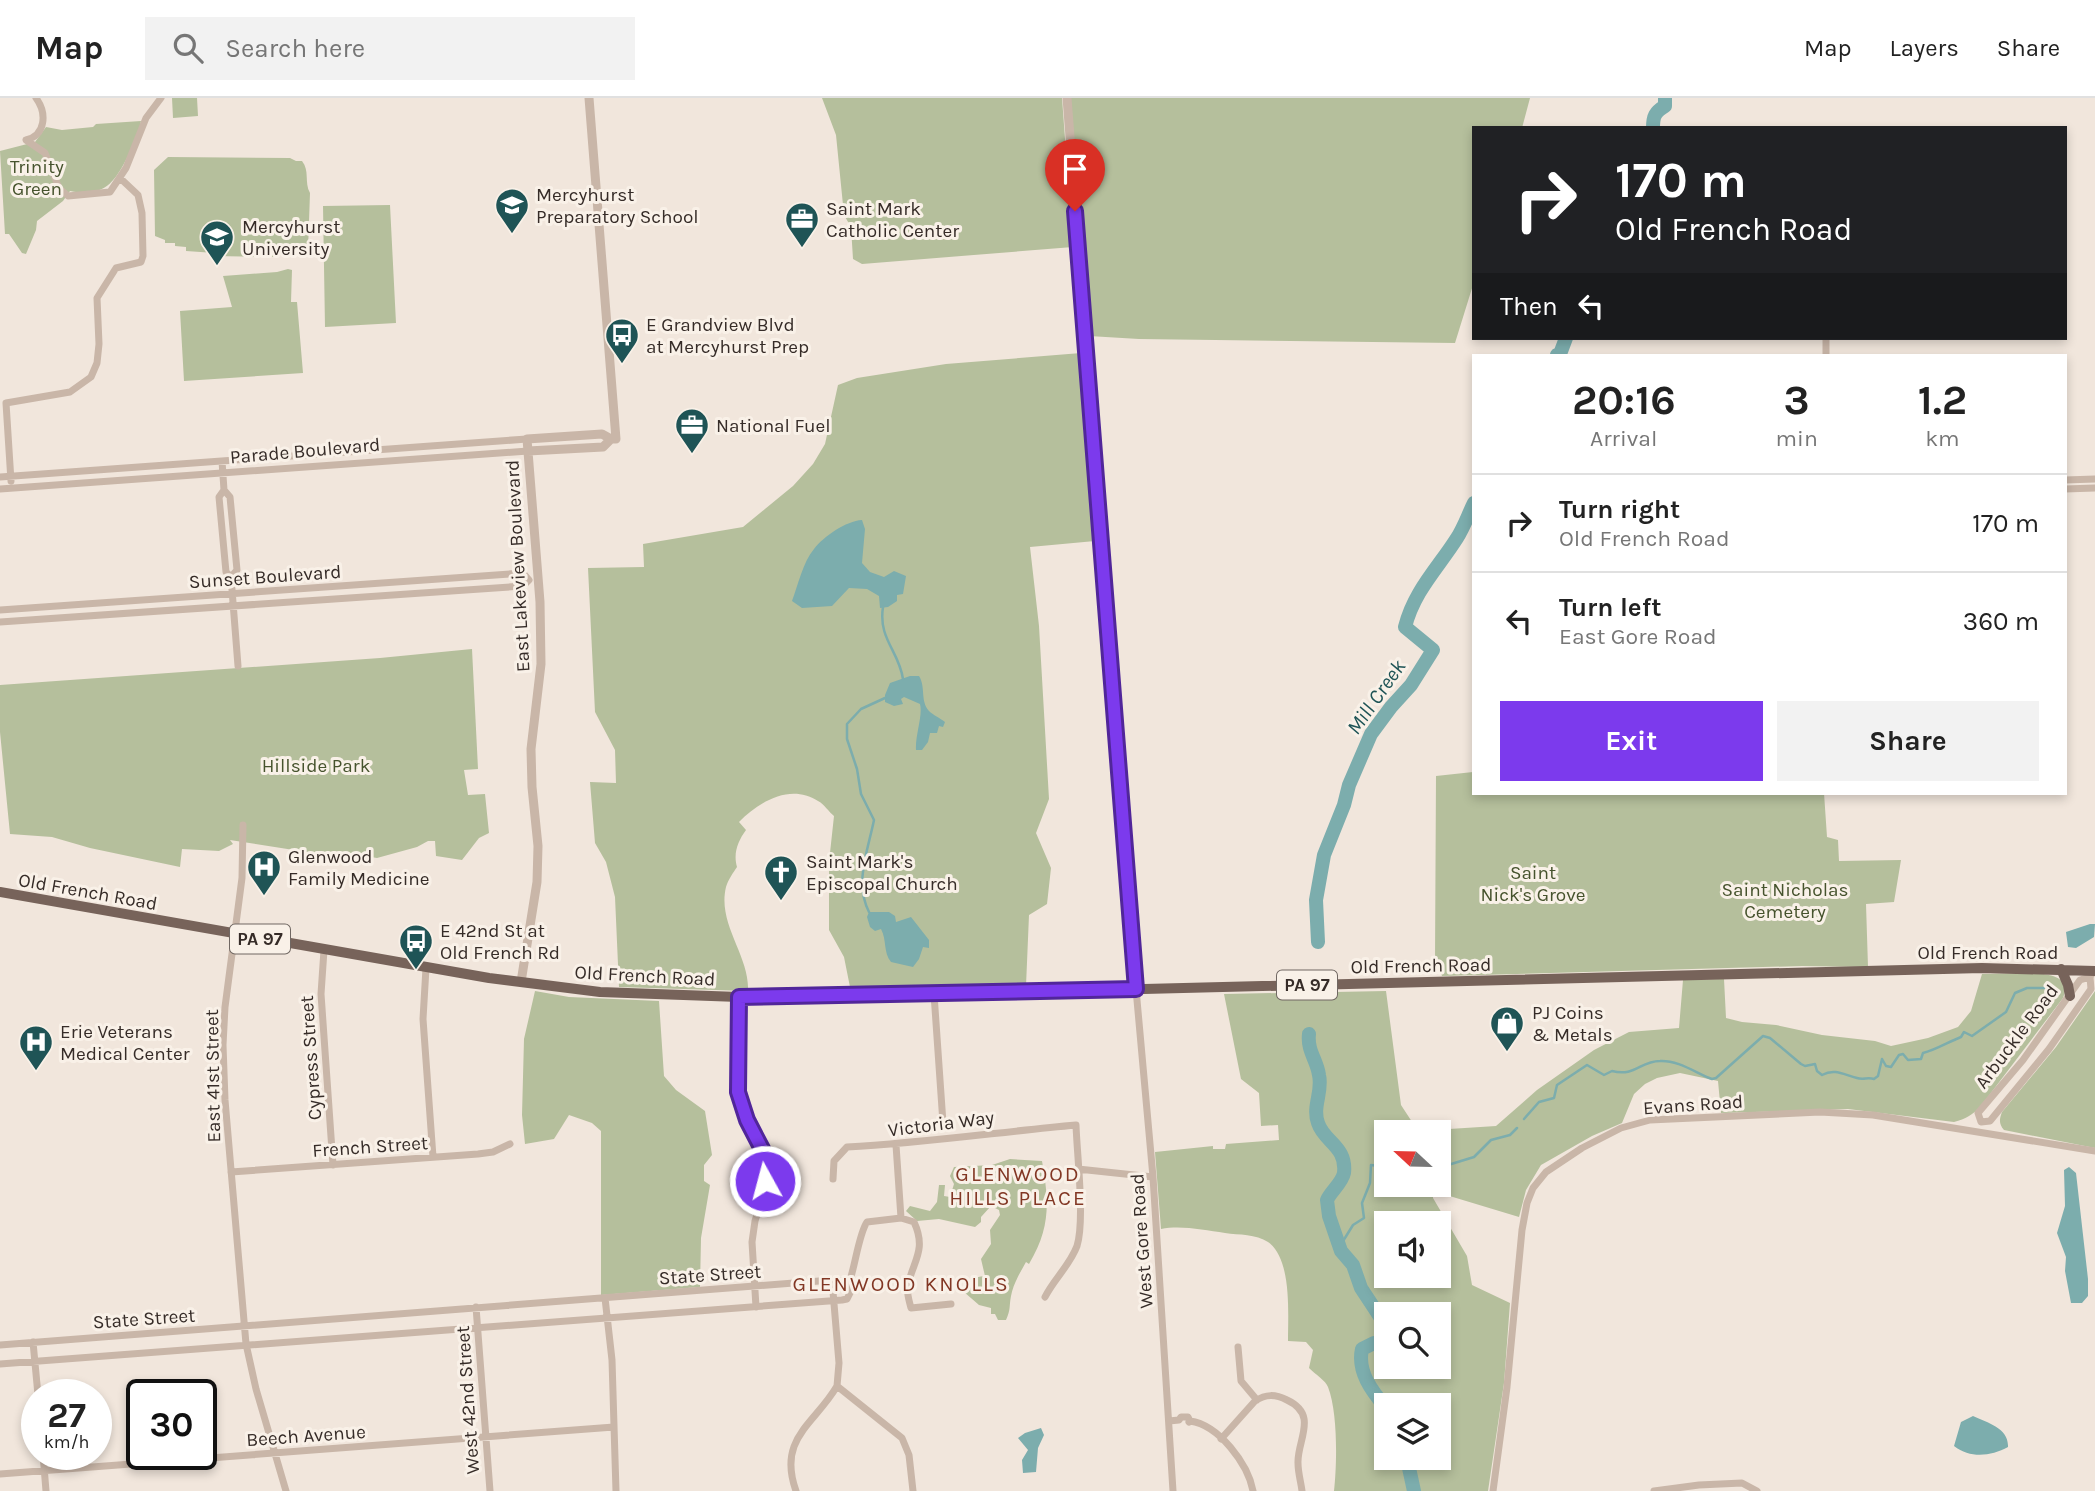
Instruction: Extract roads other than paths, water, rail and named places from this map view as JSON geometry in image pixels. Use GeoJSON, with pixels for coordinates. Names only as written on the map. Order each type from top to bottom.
{"type":"FeatureCollection","features":[{"type":"Feature","properties":{"kind":"main road","name":"Old French Road"},"geometry":{"type":"LineString","coordinates":[[0,892],[426,968],[603,992],[739,997],[1982,968],[2094,972]]}},
{"type":"Feature","properties":{"kind":"main road"},"geometry":{"type":"LineString","coordinates":[[2061,969],[2070,996]]}},
{"type":"Feature","properties":{"kind":"street"},"geometry":{"type":"LineString","coordinates":[[36,98],[44,116],[43,124],[34,138],[26,141],[45,153],[54,179],[65,195],[110,192],[131,157],[146,118],[161,98]]}},
{"type":"Feature","properties":{"kind":"street"},"geometry":{"type":"LineString","coordinates":[[589,98],[613,439]]}},
{"type":"Feature","properties":{"kind":"street"},"geometry":{"type":"LineString","coordinates":[[1067,98],[1136,989]]}},
{"type":"Feature","properties":{"kind":"street"},"geometry":{"type":"LineString","coordinates":[[12,488],[6,403],[70,393],[91,377],[97,363],[99,344],[97,298],[116,268],[141,262],[142,213],[138,195],[120,178]]}},
{"type":"Feature","properties":{"kind":"street","name":"Parade Boulevard"},"geometry":{"type":"LineString","coordinates":[[0,477],[602,434],[613,439],[603,447],[0,489]]}},
{"type":"Feature","properties":{"kind":"street","name":"East Lakeview Boulevard"},"geometry":{"type":"LineString","coordinates":[[521,982],[535,907],[538,871],[531,771],[532,738],[541,675],[527,439]]}},
{"type":"Feature","properties":{"kind":"street"},"geometry":{"type":"LineString","coordinates":[[222,461],[224,491],[230,497],[237,570],[231,577],[239,666]]}},
{"type":"Feature","properties":{"kind":"street"},"geometry":{"type":"LineString","coordinates":[[2067,480],[2095,479]]}},
{"type":"Feature","properties":{"kind":"street"},"geometry":{"type":"LineString","coordinates":[[2067,489],[2095,488]]}},
{"type":"Feature","properties":{"kind":"street","name":"Sunset Boulevard"},"geometry":{"type":"LineString","coordinates":[[0,610],[523,573],[534,580],[523,586],[513,587],[0,622]]}},
{"type":"Feature","properties":{"kind":"street","name":"East 41st Street"},"geometry":{"type":"LineString","coordinates":[[243,825],[242,878],[226,997],[223,1045],[231,1172],[246,1344],[286,1491]]}},
{"type":"Feature","properties":{"kind":"street","name":"Cypress Street"},"geometry":{"type":"LineString","coordinates":[[324,950],[321,994],[333,1165]]}},
{"type":"Feature","properties":{"kind":"street"},"geometry":{"type":"LineString","coordinates":[[426,968],[423,1018],[433,1157]]}},
{"type":"Feature","properties":{"kind":"street","name":"Arbuckle Road"},"geometry":{"type":"LineString","coordinates":[[1982,1122],[1978,1113],[2023,1060],[2080,980],[2094,972]]}},
{"type":"Feature","properties":{"kind":"street","name":"Arbuckle Road"},"geometry":{"type":"LineString","coordinates":[[1975,1130],[1982,1122],[1990,1121],[2049,1049],[2091,989],[2094,972]]}},
{"type":"Feature","properties":{"kind":"street","name":"West Gore Road"},"geometry":{"type":"LineString","coordinates":[[1136,989],[1153,1177],[1173,1491]]}},
{"type":"Feature","properties":{"kind":"street"},"geometry":{"type":"LineString","coordinates":[[934,994],[943,1123]]}},
{"type":"Feature","properties":{"kind":"street"},"geometry":{"type":"LineString","coordinates":[[739,997],[738,1092],[747,1120],[762,1149],[765,1170],[764,1192],[752,1242],[756,1307]]}},
{"type":"Feature","properties":{"kind":"street","name":"Evans Road"},"geometry":{"type":"LineString","coordinates":[[1493,1491],[1507,1387],[1523,1219],[1533,1188],[1553,1166],[1615,1130],[1661,1119],[1820,1112],[1857,1114],[1975,1130],[2095,1151]]}},
{"type":"Feature","properties":{"kind":"street","name":"Victoria Way"},"geometry":{"type":"LineString","coordinates":[[833,1179],[834,1161],[847,1147],[896,1145],[1001,1131],[1076,1125],[1078,1169]]}},
{"type":"Feature","properties":{"kind":"street","name":"French Street"},"geometry":{"type":"LineString","coordinates":[[231,1172],[493,1152],[510,1144]]}},
{"type":"Feature","properties":{"kind":"street"},"geometry":{"type":"LineString","coordinates":[[896,1145],[901,1218]]}},
{"type":"Feature","properties":{"kind":"street"},"geometry":{"type":"LineString","coordinates":[[1045,1297],[1072,1257],[1077,1244],[1080,1229],[1078,1169],[1153,1177]]}},
{"type":"Feature","properties":{"kind":"street"},"geometry":{"type":"LineString","coordinates":[[833,1301],[847,1299],[852,1289],[849,1283],[856,1265],[863,1228],[867,1222],[901,1218],[914,1223],[919,1232],[918,1256],[908,1283],[911,1308],[951,1304]]}},
{"type":"Feature","properties":{"kind":"street"},"geometry":{"type":"LineString","coordinates":[[796,1491],[791,1466],[794,1445],[809,1419],[830,1398],[837,1386],[839,1363],[832,1280]]}},
{"type":"Feature","properties":{"kind":"street","name":"State Street"},"geometry":{"type":"LineString","coordinates":[[0,1345],[832,1280],[849,1283]]}},
{"type":"Feature","properties":{"kind":"street"},"geometry":{"type":"LineString","coordinates":[[605,1298],[612,1360],[616,1491]]}},
{"type":"Feature","properties":{"kind":"street","name":"State Street"},"geometry":{"type":"LineString","coordinates":[[0,1364],[833,1301]]}},
{"type":"Feature","properties":{"kind":"street","name":"West 42nd Street"},"geometry":{"type":"LineString","coordinates":[[476,1307],[490,1491]]}},
{"type":"Feature","properties":{"kind":"street"},"geometry":{"type":"LineString","coordinates":[[33,1342],[37,1379]]}},
{"type":"Feature","properties":{"kind":"street"},"geometry":{"type":"LineString","coordinates":[[1238,1347],[1241,1381],[1257,1400]]}},
{"type":"Feature","properties":{"kind":"street"},"geometry":{"type":"LineString","coordinates":[[837,1386],[902,1438],[909,1455],[913,1491]]}},
{"type":"Feature","properties":{"kind":"street"},"geometry":{"type":"LineString","coordinates":[[1221,1439],[1257,1400],[1268,1395],[1287,1400],[1299,1408],[1305,1432],[1297,1461],[1302,1491]]}},
{"type":"Feature","properties":{"kind":"street"},"geometry":{"type":"LineString","coordinates":[[1169,1421],[1179,1420],[1181,1424],[1191,1421],[1203,1425],[1221,1439],[1240,1457],[1251,1478],[1254,1491]]}},
{"type":"Feature","properties":{"kind":"street","name":"Beech Avenue"},"geometry":{"type":"LineString","coordinates":[[0,1474],[614,1427]]}},
{"type":"Feature","properties":{"kind":"street"},"geometry":{"type":"LineString","coordinates":[[45,1471],[46,1491]]}},
{"type":"Feature","properties":{"kind":"street"},"geometry":{"type":"LineString","coordinates":[[1654,1491],[1742,1483],[1757,1491]]}},
{"type":"Feature","properties":{"kind":"water"},"geometry":{"type":"Polygon","coordinates":[[[862,520],[865,529],[862,563],[870,572],[884,577],[894,571],[906,576],[903,594],[897,595],[897,601],[888,607],[880,608],[879,596],[867,589],[849,588],[832,606],[802,608],[792,601],[804,567],[814,549],[836,530],[862,520]]]}},
{"type":"Feature","properties":{"kind":"water"},"geometry":{"type":"Polygon","coordinates":[[[910,676],[919,676],[926,707],[945,722],[943,727],[939,726],[937,733],[930,733],[922,750],[916,750],[920,704],[904,697],[901,699],[903,704],[894,706],[885,702],[890,683],[910,676]]]}},
{"type":"Feature","properties":{"kind":"water"},"geometry":{"type":"Polygon","coordinates":[[[869,912],[889,912],[895,916],[896,922],[911,917],[929,940],[929,948],[923,947],[913,967],[891,962],[881,929],[875,931],[870,927],[867,917],[869,912]]]}},
{"type":"Feature","properties":{"kind":"water"},"geometry":{"type":"Polygon","coordinates":[[[2095,924],[2094,937],[2076,948],[2068,947],[2066,932],[2095,924]]]}},
{"type":"Feature","properties":{"kind":"water"},"geometry":{"type":"Polygon","coordinates":[[[2069,1167],[2076,1173],[2088,1279],[2088,1296],[2082,1303],[2071,1303],[2065,1271],[2066,1257],[2057,1233],[2065,1206],[2064,1170],[2069,1167]]]}},
{"type":"Feature","properties":{"kind":"water"},"geometry":{"type":"Polygon","coordinates":[[[1973,1416],[2001,1431],[2008,1447],[1981,1455],[1967,1453],[1954,1446],[1961,1422],[1973,1416]]]}},
{"type":"Feature","properties":{"kind":"water"},"geometry":{"type":"Polygon","coordinates":[[[1041,1428],[1044,1435],[1038,1448],[1036,1472],[1023,1473],[1022,1460],[1028,1450],[1018,1438],[1041,1428]]]}},
{"type":"Feature","properties":{"kind":"waterway","name":"Mill Creek"},"geometry":{"type":"LineString","coordinates":[[1653,126],[1655,115],[1665,106],[1665,98]]}},
{"type":"Feature","properties":{"kind":"waterway","name":"Mill Creek"},"geometry":{"type":"LineString","coordinates":[[1560,354],[1565,340]]}},
{"type":"Feature","properties":{"kind":"waterway","name":"Mill Creek"},"geometry":{"type":"LineString","coordinates":[[1318,942],[1316,900],[1324,855],[1349,785],[1371,734],[1411,685],[1433,650],[1405,627],[1409,614],[1420,591],[1459,534],[1472,507]]}},
{"type":"Feature","properties":{"kind":"waterway"},"geometry":{"type":"LineString","coordinates":[[883,607],[883,628],[903,679]]}},
{"type":"Feature","properties":{"kind":"waterway"},"geometry":{"type":"LineString","coordinates":[[869,912],[862,878],[874,820],[861,794],[857,769],[847,739],[847,724],[861,709],[885,698]]}},
{"type":"Feature","properties":{"kind":"waterway"},"geometry":{"type":"LineString","coordinates":[[1524,1119],[1539,1102],[1554,1098],[1557,1085],[1587,1065],[1604,1075],[1612,1071],[1626,1072],[1647,1063],[1667,1061],[1712,1079],[1763,1036],[1770,1038],[1801,1064],[1815,1064],[1822,1075],[1835,1072],[1859,1079],[1874,1079],[1878,1076],[1882,1059],[1886,1066],[1891,1067],[1899,1055],[1903,1054],[1908,1060],[1921,1059],[1923,1053],[1961,1037],[1964,1032],[1972,1036],[2006,1012],[2015,993],[2027,988],[2054,988]]}},
{"type":"Feature","properties":{"kind":"waterway","name":"Mill Creek"},"geometry":{"type":"LineString","coordinates":[[1309,1034],[1309,1045],[1320,1081],[1316,1117],[1325,1135],[1339,1150],[1344,1164],[1343,1177],[1327,1200],[1329,1216],[1341,1251],[1353,1265],[1361,1288],[1374,1308]]}},
{"type":"Feature","properties":{"kind":"waterway"},"geometry":{"type":"LineString","coordinates":[[1451,1164],[1474,1157],[1491,1140],[1510,1135],[1517,1128]]}},
{"type":"Feature","properties":{"kind":"waterway"},"geometry":{"type":"LineString","coordinates":[[1340,1246],[1353,1225],[1364,1218],[1362,1203],[1370,1183],[1371,1165],[1374,1165]]}},
{"type":"Feature","properties":{"kind":"waterway","name":"Mill Creek"},"geometry":{"type":"LineString","coordinates":[[1374,1343],[1362,1349],[1361,1357],[1367,1381],[1375,1393]]}},
{"type":"Feature","properties":{"kind":"waterway","name":"Mill Creek"},"geometry":{"type":"LineString","coordinates":[[1409,1470],[1414,1491]]}},
{"type":"Feature","properties":{"kind":"place","name":"Mercyhurst Preparatory School"},"geometry":{"type":"Point","coordinates":[512,235]}},
{"type":"Feature","properties":{"kind":"place","name":"Saint Mark Catholic Center"},"geometry":{"type":"Point","coordinates":[802,249]}},
{"type":"Feature","properties":{"kind":"place","name":"Mercyhurst University"},"geometry":{"type":"Point","coordinates":[217,267]}},
{"type":"Feature","properties":{"kind":"place","name":"E Grandview Blvd at Mercyhurst Prep"},"geometry":{"type":"Point","coordinates":[622,365]}},
{"type":"Feature","properties":{"kind":"place","name":"National Fuel"},"geometry":{"type":"Point","coordinates":[692,455]}},
{"type":"Feature","properties":{"kind":"place","name":"Glenwood Family Medicine"},"geometry":{"type":"Point","coordinates":[264,897]}},
{"type":"Feature","properties":{"kind":"place","name":"Saint Mark's Episcopal Church"},"geometry":{"type":"Point","coordinates":[781,902]}},
{"type":"Feature","properties":{"kind":"place","name":"E 42nd St at Old French Rd"},"geometry":{"type":"Point","coordinates":[416,971]}},
{"type":"Feature","properties":{"kind":"place","name":"PJ Coins & Metals"},"geometry":{"type":"Point","coordinates":[1507,1053]}},
{"type":"Feature","properties":{"kind":"place","name":"Erie Veterans Medical Center"},"geometry":{"type":"Point","coordinates":[36,1072]}},
{"type":"Feature","properties":{"kind":"district","name":"GLENWOOD HILLS PLACE"},"geometry":{"type":"Point","coordinates":[1018,1186]}},
{"type":"Feature","properties":{"kind":"district","name":"GLENWOOD KNOLLS"},"geometry":{"type":"Point","coordinates":[901,1284]}},
{"type":"Feature","properties":{"kind":"park label","name":"Trinity Green"},"geometry":{"type":"Point","coordinates":[37,177]}},
{"type":"Feature","properties":{"kind":"park label","name":"Hillside Park"},"geometry":{"type":"Point","coordinates":[316,765]}},
{"type":"Feature","properties":{"kind":"park label","name":"Saint Nick's Grove"},"geometry":{"type":"Point","coordinates":[1533,883]}},
{"type":"Feature","properties":{"kind":"park label","name":"Saint Nicholas Cemetery"},"geometry":{"type":"Point","coordinates":[1785,900]}}]}
